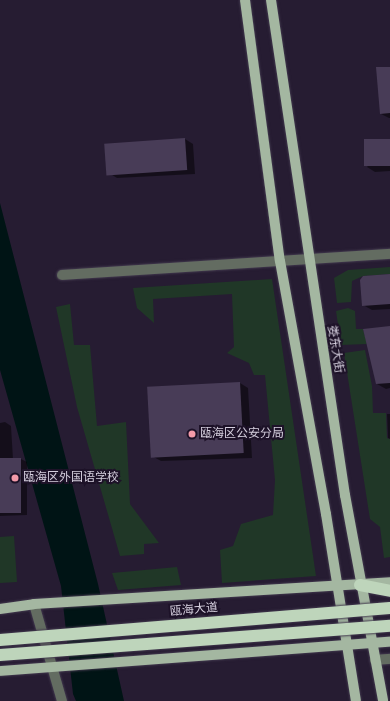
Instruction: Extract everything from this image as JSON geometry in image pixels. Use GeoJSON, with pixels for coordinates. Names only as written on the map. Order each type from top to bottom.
{"type":"FeatureCollection","features":[{"type":"Feature","properties":{"kind":"highway"},"geometry":{"type":"LineString","coordinates":[[360,585],[390,591]]}},
{"type":"Feature","properties":{"kind":"highway","name":"瓯海大道"},"geometry":{"type":"LineString","coordinates":[[0,640],[390,608]]}},
{"type":"Feature","properties":{"kind":"highway"},"geometry":{"type":"LineString","coordinates":[[0,655],[390,626]]}},
{"type":"Feature","properties":{"kind":"main road"},"geometry":{"type":"LineString","coordinates":[[245,0],[280,262],[337,587],[345,645],[356,701]]}},
{"type":"Feature","properties":{"kind":"main road","name":"娄东大街"},"geometry":{"type":"LineString","coordinates":[[271,0],[308,260],[360,585],[383,701]]}},
{"type":"Feature","properties":{"kind":"main road","name":"瓯海大道"},"geometry":{"type":"LineString","coordinates":[[0,609],[34,604],[337,587],[390,582]]}},
{"type":"Feature","properties":{"kind":"main road"},"geometry":{"type":"LineString","coordinates":[[0,671],[372,642],[390,642]]}},
{"type":"Feature","properties":{"kind":"street"},"geometry":{"type":"LineString","coordinates":[[62,275],[390,254]]}},
{"type":"Feature","properties":{"kind":"street"},"geometry":{"type":"LineString","coordinates":[[34,604],[62,701]]}},
{"type":"Feature","properties":{"kind":"street"},"geometry":{"type":"LineString","coordinates":[[375,660],[390,659]]}},
{"type":"Feature","properties":{"kind":"green space"},"geometry":{"type":"Polygon","coordinates":[[[390,267],[390,274],[363,276],[352,281],[351,302],[337,303],[334,278],[348,270],[390,267]]]}},
{"type":"Feature","properties":{"kind":"green space"},"geometry":{"type":"Polygon","coordinates":[[[272,279],[316,576],[222,583],[220,550],[233,546],[241,524],[273,515],[275,480],[265,375],[254,375],[249,363],[227,353],[234,347],[232,294],[153,299],[154,323],[137,308],[133,288],[272,279]]]}},
{"type":"Feature","properties":{"kind":"green space"},"geometry":{"type":"Polygon","coordinates":[[[70,304],[74,345],[90,345],[97,426],[126,422],[130,504],[159,543],[144,544],[144,554],[120,556],[77,407],[56,307],[70,304]]]}},
{"type":"Feature","properties":{"kind":"green space"},"geometry":{"type":"Polygon","coordinates":[[[348,308],[355,311],[356,329],[363,329],[367,344],[341,345],[336,311],[348,308]]]}},
{"type":"Feature","properties":{"kind":"green space"},"geometry":{"type":"Polygon","coordinates":[[[365,350],[372,386],[373,413],[386,413],[387,438],[390,439],[390,557],[384,558],[380,527],[370,519],[344,353],[365,350]]]}},
{"type":"Feature","properties":{"kind":"green space"},"geometry":{"type":"Polygon","coordinates":[[[14,536],[17,582],[0,583],[0,537],[14,536]]]}},
{"type":"Feature","properties":{"kind":"green space"},"geometry":{"type":"Polygon","coordinates":[[[177,567],[181,585],[118,590],[112,573],[177,567]]]}},
{"type":"Feature","properties":{"kind":"shaded area"},"geometry":{"type":"Polygon","coordinates":[[[0,203],[98,584],[124,701],[76,701],[73,694],[61,586],[0,370],[0,203]]]}},
{"type":"Feature","properties":{"kind":"building"},"geometry":{"type":"Polygon","coordinates":[[[376,67],[390,67],[390,113],[380,114],[376,67]]]}},
{"type":"Feature","properties":{"kind":"building"},"geometry":{"type":"Polygon","coordinates":[[[185,138],[187,170],[106,176],[104,144],[185,138]]]}},
{"type":"Feature","properties":{"kind":"building"},"geometry":{"type":"Polygon","coordinates":[[[364,139],[390,139],[390,166],[364,166],[364,139]]]}},
{"type":"Feature","properties":{"kind":"building"},"geometry":{"type":"Polygon","coordinates":[[[390,274],[390,304],[362,306],[360,280],[363,276],[390,274]]]}},
{"type":"Feature","properties":{"kind":"building"},"geometry":{"type":"Polygon","coordinates":[[[390,326],[390,383],[376,384],[363,329],[390,326]]]}},
{"type":"Feature","properties":{"kind":"building"},"geometry":{"type":"Polygon","coordinates":[[[240,382],[244,453],[151,458],[147,387],[240,382]]]}},
{"type":"Feature","properties":{"kind":"building"},"geometry":{"type":"Polygon","coordinates":[[[0,458],[21,458],[21,513],[0,513],[0,458]]]}},
{"type":"Feature","properties":{"kind":"place","name":"瓯海区公安分局"},"geometry":{"type":"Point","coordinates":[192,434]}},
{"type":"Feature","properties":{"kind":"place","name":"瓯海区外国语学校"},"geometry":{"type":"Point","coordinates":[15,478]}}]}
